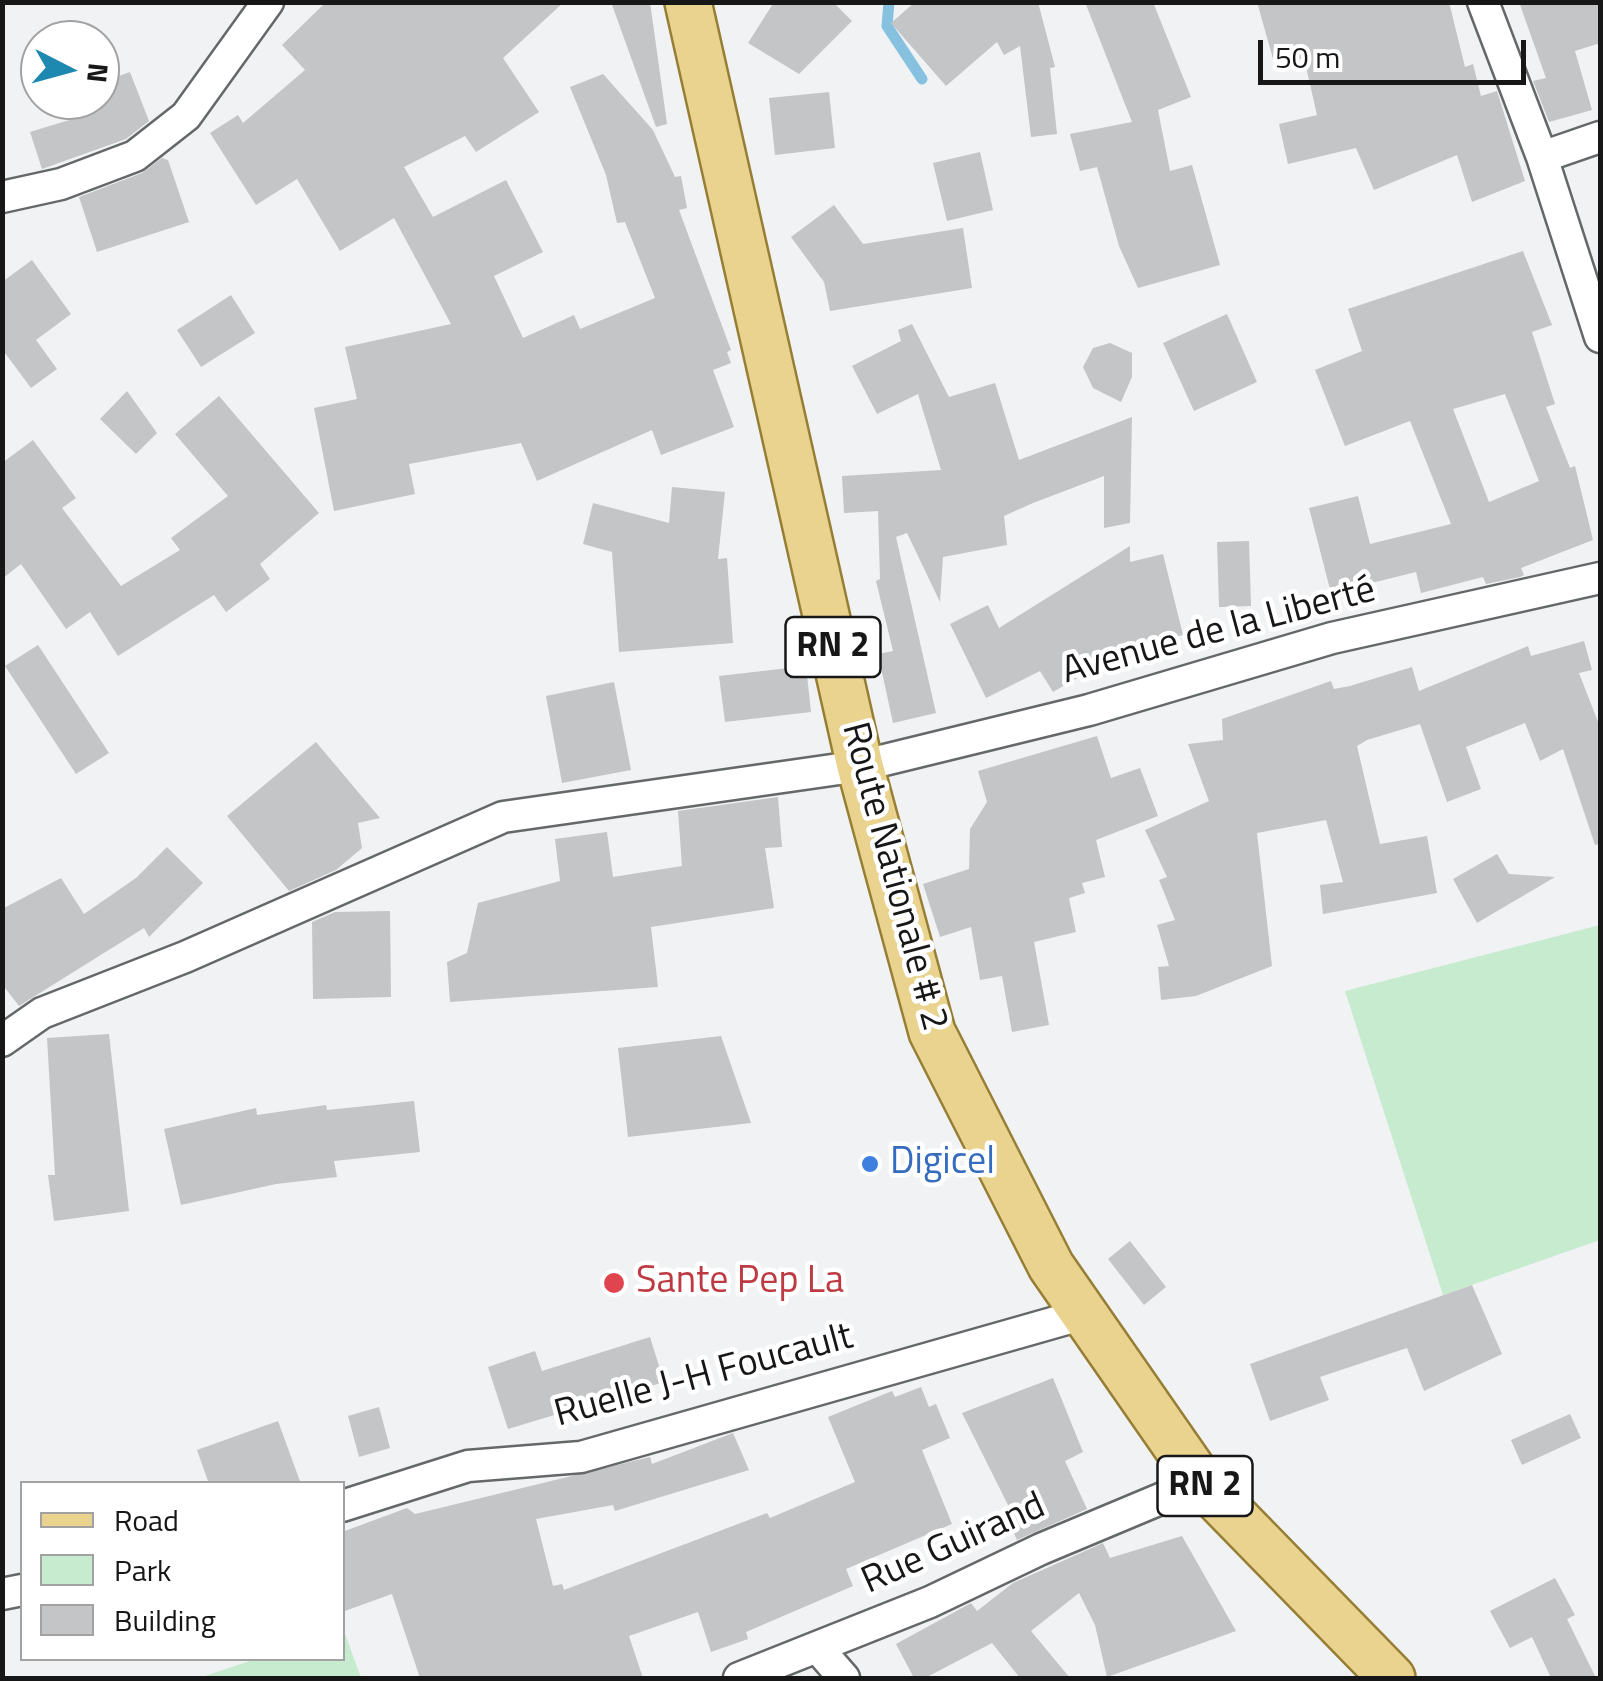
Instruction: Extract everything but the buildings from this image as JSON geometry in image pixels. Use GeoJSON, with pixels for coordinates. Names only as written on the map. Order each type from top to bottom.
{"type":"FeatureCollection","features":[{"type":"Feature","properties":{"kind":"main road","name":"Route Nationale # 2"},"geometry":{"type":"LineString","coordinates":[[688,2],[860,766],[932,1032],[1051,1266],[1202,1482],[1392,1678]]}},
{"type":"Feature","properties":{"kind":"street"},"geometry":{"type":"LineString","coordinates":[[2,197],[61,184],[135,156],[186,116],[268,2]]}},
{"type":"Feature","properties":{"kind":"street"},"geometry":{"type":"LineString","coordinates":[[1483,2],[1542,157],[1600,337]]}},
{"type":"Feature","properties":{"kind":"street"},"geometry":{"type":"LineString","coordinates":[[1542,157],[1600,137]]}},
{"type":"Feature","properties":{"kind":"street","name":"Avenue de la Liberté"},"geometry":{"type":"LineString","coordinates":[[2,1041],[42,1013],[185,957],[503,818],[860,766],[1089,710],[1332,638],[1600,578]]}},
{"type":"Feature","properties":{"kind":"street","name":"Ruelle J-H Foucault"},"geometry":{"type":"LineString","coordinates":[[345,1505],[468,1466],[581,1456],[1084,1314]]}},
{"type":"Feature","properties":{"kind":"street","name":"Rue Guirand"},"geometry":{"type":"LineString","coordinates":[[739,1678],[1202,1482]]}},
{"type":"Feature","properties":{"kind":"street"},"geometry":{"type":"LineString","coordinates":[[817,1647],[844,1678]]}},
{"type":"Feature","properties":{"kind":"green space"},"geometry":{"type":"Polygon","coordinates":[[[1600,925],[1600,1240],[1443,1295],[1345,991],[1600,925]]]}},
{"type":"Feature","properties":{"kind":"green space"},"geometry":{"type":"Polygon","coordinates":[[[345,1634],[361,1678],[199,1678],[250,1661],[345,1661],[345,1634]]]}},
{"type":"Feature","properties":{"kind":"waterway"},"geometry":{"type":"LineString","coordinates":[[889,2],[887,26],[922,79]]}},
{"type":"Feature","properties":{"kind":"place","name":"Digicel"},"geometry":{"type":"Point","coordinates":[870,1164]}},
{"type":"Feature","properties":{"kind":"place","name":"Sante Pep La"},"geometry":{"type":"Point","coordinates":[614,1283]}}]}
